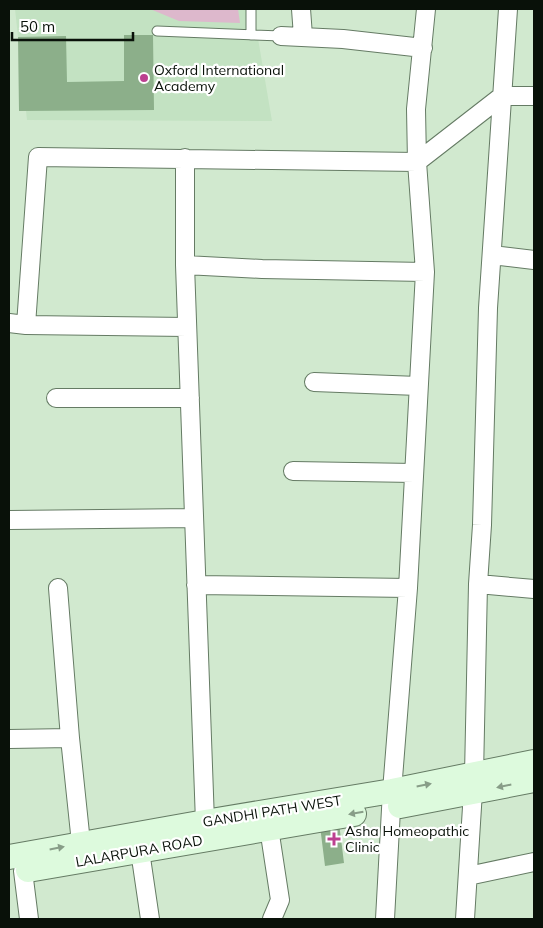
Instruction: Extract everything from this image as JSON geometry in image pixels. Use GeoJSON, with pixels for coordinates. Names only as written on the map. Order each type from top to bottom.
{"type":"FeatureCollection","features":[{"type":"Feature","properties":{"kind":"street"},"geometry":{"type":"LineString","coordinates":[[301,9],[303,36]]}},
{"type":"Feature","properties":{"kind":"street"},"geometry":{"type":"LineString","coordinates":[[385,919],[391,799],[408,588],[425,272],[416,162],[416,109],[426,9]]}},
{"type":"Feature","properties":{"kind":"street"},"geometry":{"type":"LineString","coordinates":[[465,919],[474,784],[478,584],[482,525],[488,308],[508,9]]}},
{"type":"Feature","properties":{"kind":"street"},"geometry":{"type":"LineString","coordinates":[[281,36],[343,39],[423,48]]}},
{"type":"Feature","properties":{"kind":"street"},"geometry":{"type":"LineString","coordinates":[[187,327],[17,324],[38,157],[416,162],[502,96],[534,96]]}},
{"type":"Feature","properties":{"kind":"street"},"geometry":{"type":"LineString","coordinates":[[185,158],[187,327],[207,830]]}},
{"type":"Feature","properties":{"kind":"street"},"geometry":{"type":"LineString","coordinates":[[492,255],[534,260]]}},
{"type":"Feature","properties":{"kind":"street"},"geometry":{"type":"LineString","coordinates":[[185,265],[262,269],[425,272]]}},
{"type":"Feature","properties":{"kind":"street"},"geometry":{"type":"LineString","coordinates":[[314,382],[418,386]]}},
{"type":"Feature","properties":{"kind":"street"},"geometry":{"type":"LineString","coordinates":[[56,398],[190,398]]}},
{"type":"Feature","properties":{"kind":"street"},"geometry":{"type":"LineString","coordinates":[[293,471],[414,473]]}},
{"type":"Feature","properties":{"kind":"street"},"geometry":{"type":"LineString","coordinates":[[9,520],[194,518]]}},
{"type":"Feature","properties":{"kind":"street"},"geometry":{"type":"LineString","coordinates":[[478,584],[534,589]]}},
{"type":"Feature","properties":{"kind":"street"},"geometry":{"type":"LineString","coordinates":[[196,585],[408,588]]}},
{"type":"Feature","properties":{"kind":"street"},"geometry":{"type":"LineString","coordinates":[[58,588],[81,844]]}},
{"type":"Feature","properties":{"kind":"street"},"geometry":{"type":"LineString","coordinates":[[9,739],[70,738]]}},
{"type":"Feature","properties":{"kind":"street","name":"GANDHI PATH WEST"},"geometry":{"type":"LineString","coordinates":[[14,867],[81,844],[207,830],[474,784],[534,762]]}},
{"type":"Feature","properties":{"kind":"street"},"geometry":{"type":"LineString","coordinates":[[474,784],[534,780]]}},
{"type":"Feature","properties":{"kind":"street","name":"LALARPURA ROAD"},"geometry":{"type":"LineString","coordinates":[[14,867],[140,851],[207,830],[269,828],[391,799]]}},
{"type":"Feature","properties":{"kind":"street"},"geometry":{"type":"LineString","coordinates":[[269,828],[280,900],[272,919]]}},
{"type":"Feature","properties":{"kind":"street"},"geometry":{"type":"LineString","coordinates":[[140,851],[150,919]]}},
{"type":"Feature","properties":{"kind":"street"},"geometry":{"type":"LineString","coordinates":[[468,876],[534,862]]}},
{"type":"Feature","properties":{"kind":"street"},"geometry":{"type":"LineString","coordinates":[[14,867],[29,919]]}},
{"type":"Feature","properties":{"kind":"lane"},"geometry":{"type":"LineString","coordinates":[[251,9],[251,35]]}},
{"type":"Feature","properties":{"kind":"lane"},"geometry":{"type":"LineString","coordinates":[[157,30],[281,36]]}},
{"type":"Feature","properties":{"kind":"shaded area","name":"Oxford International Academy"},"geometry":{"type":"Polygon","coordinates":[[[15,9],[253,9],[272,121],[27,120],[15,9]]]}},
{"type":"Feature","properties":{"kind":"shaded area"},"geometry":{"type":"Polygon","coordinates":[[[150,9],[238,9],[240,23],[179,21],[150,9]]]}},
{"type":"Feature","properties":{"kind":"building"},"geometry":{"type":"Polygon","coordinates":[[[124,35],[153,35],[154,110],[19,111],[18,37],[66,36],[67,82],[124,81],[124,35]]]}},
{"type":"Feature","properties":{"kind":"building"},"geometry":{"type":"Polygon","coordinates":[[[339,823],[344,863],[325,866],[320,826],[339,823]]]}},
{"type":"Feature","properties":{"kind":"place","name":"Oxford International Academy"},"geometry":{"type":"Point","coordinates":[144,78]}},
{"type":"Feature","properties":{"kind":"place","name":"Asha Homeopathic Clinic"},"geometry":{"type":"Point","coordinates":[334,839]}}]}
